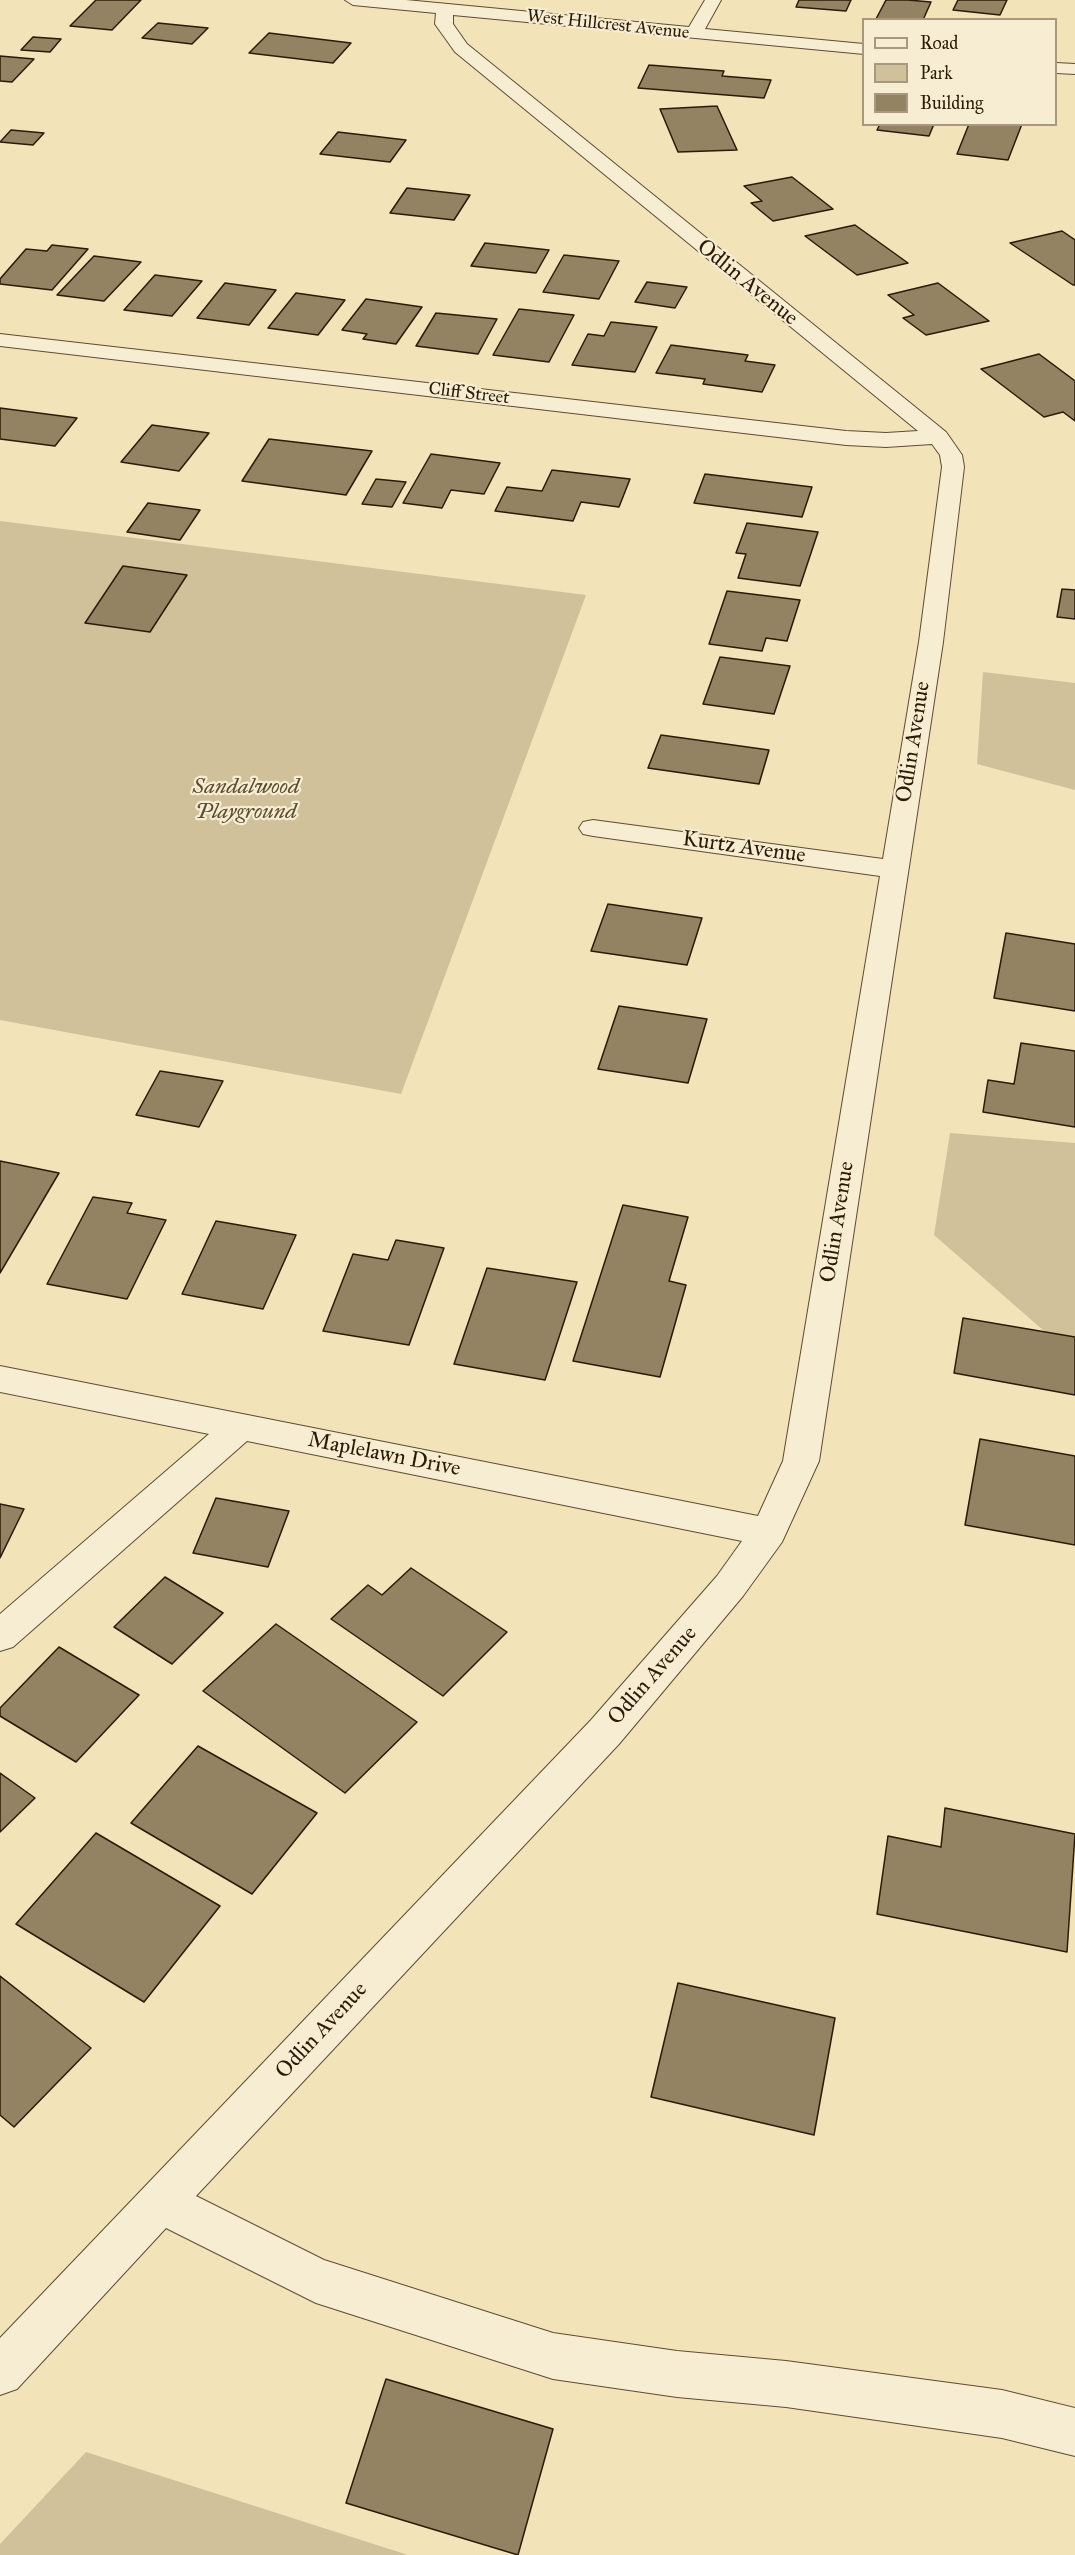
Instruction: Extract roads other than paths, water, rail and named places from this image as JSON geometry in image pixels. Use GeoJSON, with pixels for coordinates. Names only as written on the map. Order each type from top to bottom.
{"type":"FeatureCollection","features":[{"type":"Feature","properties":{"kind":"street","name":"West Hillcrest Avenue"},"geometry":{"type":"LineString","coordinates":[[353,0],[862,49]]}},
{"type":"Feature","properties":{"kind":"street"},"geometry":{"type":"LineString","coordinates":[[694,33],[713,0]]}},
{"type":"Feature","properties":{"kind":"street","name":"Odlin Avenue"},"geometry":{"type":"LineString","coordinates":[[0,2372],[605,1732],[730,1587],[769,1532],[801,1461],[931,642],[953,466],[951,454],[938,437],[461,48],[444,24],[444,9]]}},
{"type":"Feature","properties":{"kind":"street"},"geometry":{"type":"LineString","coordinates":[[1057,68],[1075,69]]}},
{"type":"Feature","properties":{"kind":"street","name":"Cliff Street"},"geometry":{"type":"LineString","coordinates":[[0,340],[846,438],[886,440],[938,437]]}},
{"type":"Feature","properties":{"kind":"street","name":"Kurtz Avenue"},"geometry":{"type":"LineString","coordinates":[[593,828],[894,869]]}},
{"type":"Feature","properties":{"kind":"street","name":"Maplelawn Drive"},"geometry":{"type":"LineString","coordinates":[[0,1379],[769,1532]]}},
{"type":"Feature","properties":{"kind":"street"},"geometry":{"type":"LineString","coordinates":[[0,1636],[240,1427]]}},
{"type":"Feature","properties":{"kind":"street"},"geometry":{"type":"LineString","coordinates":[[161,2202],[316,2280],[553,2356],[677,2374],[786,2384],[1002,2414],[1075,2432]]}},
{"type":"Feature","properties":{"kind":"park label","name":"Sandalwood Playground"},"geometry":{"type":"Point","coordinates":[246,800]}}]}
